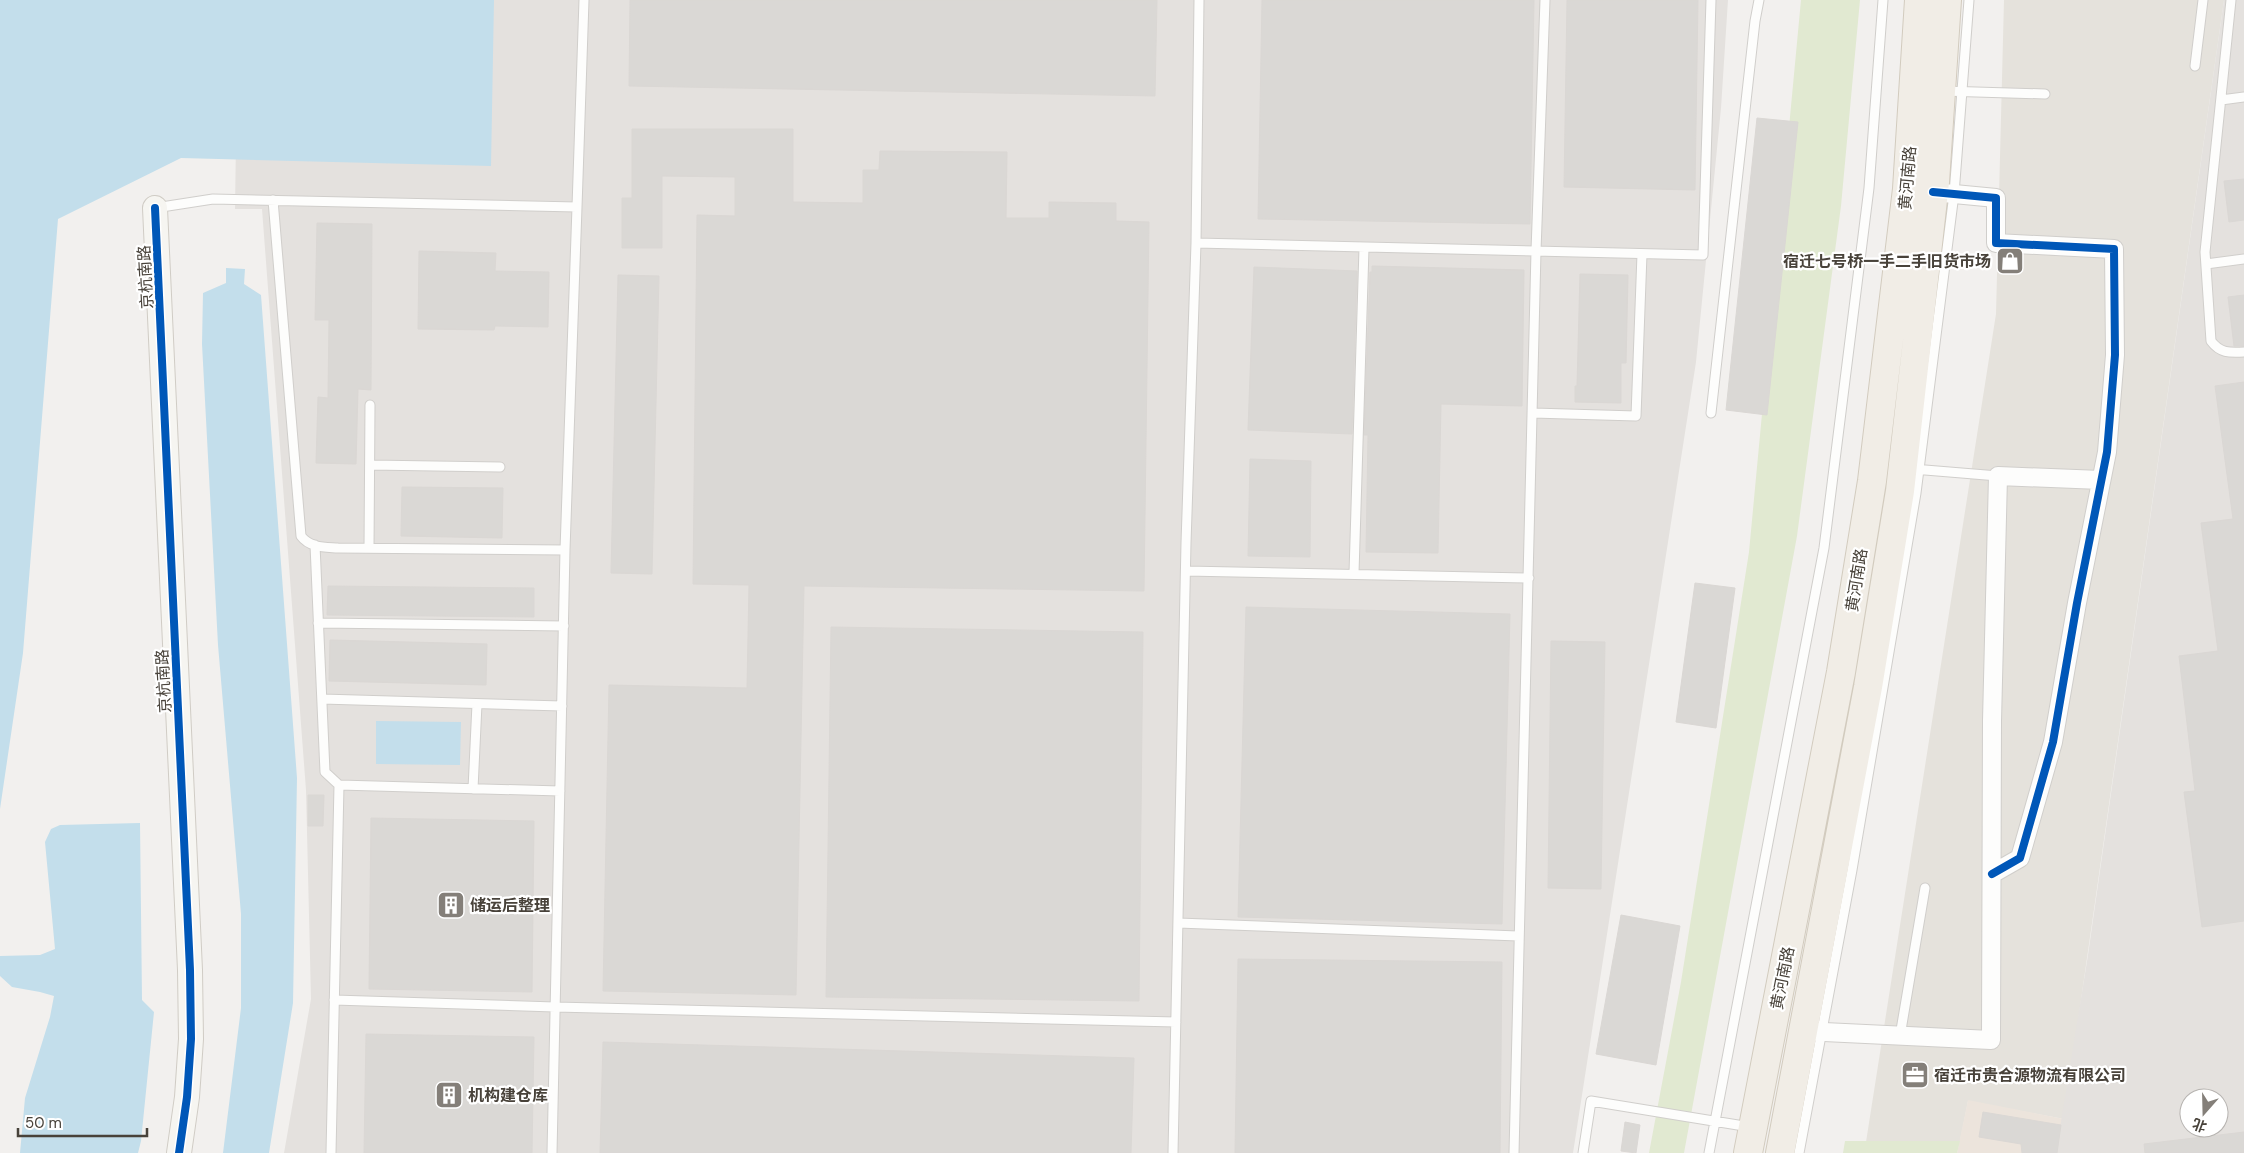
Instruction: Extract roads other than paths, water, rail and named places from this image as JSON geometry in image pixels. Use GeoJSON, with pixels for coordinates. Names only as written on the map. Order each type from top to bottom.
{"type":"FeatureCollection","features":[{"type":"Feature","properties":{"kind":"main road","name":"黄河南路"},"geometry":{"type":"LineString","coordinates":[[1750,1140],[1842,672],[1872,481],[1907,189],[1920,0]]}},
{"type":"Feature","properties":{"kind":"main road","name":"黄河南路"},"geometry":{"type":"LineString","coordinates":[[1780,1153],[1813,1032],[1868,687],[1911,469],[1944,193],[1952,91],[1947,0]]}},
{"type":"Feature","properties":{"kind":"street"},"geometry":{"type":"LineString","coordinates":[[1944,193],[1996,198],[1996,243],[2114,249],[2115,355],[2107,452],[2077,603],[2054,742],[2020,858],[1992,874]]}},
{"type":"Feature","properties":{"kind":"street","name":"京杭南路"},"geometry":{"type":"LineString","coordinates":[[155,208],[190,970],[191,1039],[187,1097],[179,1153]]}},
{"type":"Feature","properties":{"kind":"street"},"geometry":{"type":"LineString","coordinates":[[1813,1032],[1991,1040],[1992,721],[1998,476],[2101,480]]}},
{"type":"Feature","properties":{"kind":"lane"},"geometry":{"type":"LineString","coordinates":[[552,1153],[565,550],[584,0]]}},
{"type":"Feature","properties":{"kind":"lane"},"geometry":{"type":"LineString","coordinates":[[1173,1153],[1186,570],[1196,243],[1199,0]]}},
{"type":"Feature","properties":{"kind":"lane"},"geometry":{"type":"LineString","coordinates":[[1514,1153],[1536,251],[1545,0]]}},
{"type":"Feature","properties":{"kind":"lane"},"geometry":{"type":"LineString","coordinates":[[1196,243],[1703,254],[1711,0]]}},
{"type":"Feature","properties":{"kind":"lane"},"geometry":{"type":"LineString","coordinates":[[1711,413],[1755,20],[1759,0]]}},
{"type":"Feature","properties":{"kind":"lane"},"geometry":{"type":"LineString","coordinates":[[1710,1153],[1824,548],[1869,188],[1883,0]]}},
{"type":"Feature","properties":{"kind":"lane"},"geometry":{"type":"LineString","coordinates":[[1968,0],[1952,91],[2045,94]]}},
{"type":"Feature","properties":{"kind":"lane"},"geometry":{"type":"LineString","coordinates":[[2195,66],[2203,0]]}},
{"type":"Feature","properties":{"kind":"lane"},"geometry":{"type":"LineString","coordinates":[[2231,0],[2205,252],[2211,341],[2218,350],[2244,352]]}},
{"type":"Feature","properties":{"kind":"lane"},"geometry":{"type":"LineString","coordinates":[[2221,100],[2244,97]]}},
{"type":"Feature","properties":{"kind":"lane"},"geometry":{"type":"LineString","coordinates":[[155,208],[212,199],[577,207]]}},
{"type":"Feature","properties":{"kind":"lane"},"geometry":{"type":"LineString","coordinates":[[273,200],[301,536],[306,541],[315,545],[369,548],[565,550]]}},
{"type":"Feature","properties":{"kind":"lane"},"geometry":{"type":"LineString","coordinates":[[1354,574],[1364,248]]}},
{"type":"Feature","properties":{"kind":"lane"},"geometry":{"type":"LineString","coordinates":[[1532,413],[1636,416],[1642,254]]}},
{"type":"Feature","properties":{"kind":"lane"},"geometry":{"type":"LineString","coordinates":[[2206,264],[2244,259]]}},
{"type":"Feature","properties":{"kind":"lane"},"geometry":{"type":"LineString","coordinates":[[369,548],[370,405]]}},
{"type":"Feature","properties":{"kind":"lane"},"geometry":{"type":"LineString","coordinates":[[370,465],[500,467]]}},
{"type":"Feature","properties":{"kind":"lane"},"geometry":{"type":"LineString","coordinates":[[1911,469],[1998,476]]}},
{"type":"Feature","properties":{"kind":"lane"},"geometry":{"type":"LineString","coordinates":[[315,545],[324,772],[339,785],[560,791]]}},
{"type":"Feature","properties":{"kind":"lane"},"geometry":{"type":"LineString","coordinates":[[1186,570],[1529,578]]}},
{"type":"Feature","properties":{"kind":"lane"},"geometry":{"type":"LineString","coordinates":[[318,623],[564,626]]}},
{"type":"Feature","properties":{"kind":"lane"},"geometry":{"type":"LineString","coordinates":[[322,699],[562,706]]}},
{"type":"Feature","properties":{"kind":"lane"},"geometry":{"type":"LineString","coordinates":[[473,789],[477,704]]}},
{"type":"Feature","properties":{"kind":"lane"},"geometry":{"type":"LineString","coordinates":[[331,1153],[339,785]]}},
{"type":"Feature","properties":{"kind":"lane"},"geometry":{"type":"LineString","coordinates":[[1900,1036],[1924,888]]}},
{"type":"Feature","properties":{"kind":"lane"},"geometry":{"type":"LineString","coordinates":[[1178,923],[1518,936]]}},
{"type":"Feature","properties":{"kind":"lane"},"geometry":{"type":"LineString","coordinates":[[334,1000],[1176,1022]]}},
{"type":"Feature","properties":{"kind":"lane"},"geometry":{"type":"LineString","coordinates":[[1799,1153],[1813,1032]]}},
{"type":"Feature","properties":{"kind":"lane"},"geometry":{"type":"LineString","coordinates":[[1583,1153],[1591,1101],[1716,1122],[1750,1140]]}},
{"type":"Feature","properties":{"kind":"water"},"geometry":{"type":"Polygon","coordinates":[[[0,0],[494,0],[491,166],[181,158],[58,219],[23,653],[0,809],[0,0]]]}},
{"type":"Feature","properties":{"kind":"water"},"geometry":{"type":"Polygon","coordinates":[[[226,268],[245,269],[244,284],[261,295],[297,778],[293,1003],[269,1153],[223,1153],[241,1008],[241,914],[218,645],[202,344],[203,293],[226,283],[226,268]]]}},
{"type":"Feature","properties":{"kind":"water"},"geometry":{"type":"Polygon","coordinates":[[[376,721],[461,722],[460,765],[376,764],[376,721]]]}},
{"type":"Feature","properties":{"kind":"water"},"geometry":{"type":"Polygon","coordinates":[[[140,823],[142,1000],[154,1012],[141,1141],[138,1153],[20,1153],[25,1098],[50,1017],[54,996],[12,987],[0,976],[0,956],[40,955],[55,949],[45,842],[51,829],[60,825],[140,823]]]}},
{"type":"Feature","properties":{"kind":"place","name":"宿迁七号桥一手二手旧货市场"},"geometry":{"type":"Point","coordinates":[2010,261]}},
{"type":"Feature","properties":{"kind":"place","name":"储运后整理"},"geometry":{"type":"Point","coordinates":[451,905]}},
{"type":"Feature","properties":{"kind":"place","name":"宿迁市贵合源物流有限公司"},"geometry":{"type":"Point","coordinates":[1915,1075]}},
{"type":"Feature","properties":{"kind":"place","name":"机构建仓库"},"geometry":{"type":"Point","coordinates":[449,1095]}}]}
